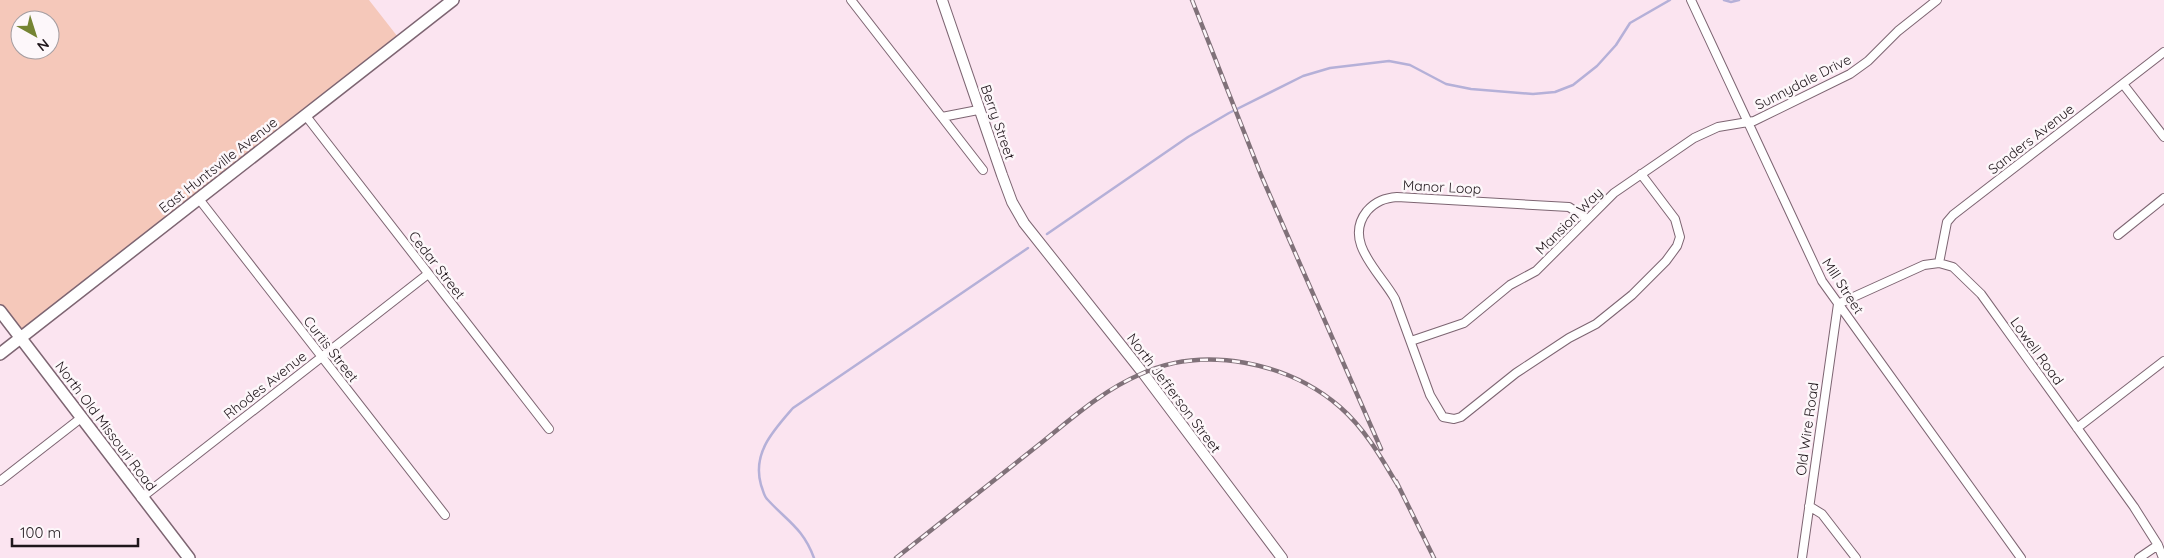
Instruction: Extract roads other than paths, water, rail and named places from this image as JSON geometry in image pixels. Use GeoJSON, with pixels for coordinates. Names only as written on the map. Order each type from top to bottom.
{"type":"FeatureCollection","features":[{"type":"Feature","properties":{"kind":"main road","name":"East Huntsville Avenue"},"geometry":{"type":"LineString","coordinates":[[0,354],[306,116],[446,2]]}},
{"type":"Feature","properties":{"kind":"main road","name":"North Old Missouri Road"},"geometry":{"type":"LineString","coordinates":[[0,311],[189,558]]}},
{"type":"Feature","properties":{"kind":"street"},"geometry":{"type":"LineString","coordinates":[[851,0],[983,170]]}},
{"type":"Feature","properties":{"kind":"street","name":"Berry Street"},"geometry":{"type":"LineString","coordinates":[[942,0],[978,110],[1012,202],[1024,223],[1042,246]]}},
{"type":"Feature","properties":{"kind":"street","name":"Mill Street"},"geometry":{"type":"LineString","coordinates":[[1691,0],[1746,122],[1822,281],[2021,558]]}},
{"type":"Feature","properties":{"kind":"street","name":"Sunnydale Drive"},"geometry":{"type":"LineString","coordinates":[[1746,122],[1754,121],[1850,74],[1868,60],[1898,31],[1937,0]]}},
{"type":"Feature","properties":{"kind":"street","name":"Sanders Avenue"},"geometry":{"type":"LineString","coordinates":[[1939,263],[1947,222],[1953,215],[2164,52]]}},
{"type":"Feature","properties":{"kind":"street"},"geometry":{"type":"LineString","coordinates":[[2123,84],[2164,137]]}},
{"type":"Feature","properties":{"kind":"street"},"geometry":{"type":"LineString","coordinates":[[942,117],[978,110]]}},
{"type":"Feature","properties":{"kind":"street","name":"Cedar Street"},"geometry":{"type":"LineString","coordinates":[[306,116],[549,429]]}},
{"type":"Feature","properties":{"kind":"street","name":"Mansion Way"},"geometry":{"type":"LineString","coordinates":[[1411,341],[1453,328],[1469,319],[1510,286],[1536,271],[1614,193],[1705,132],[1746,122]]}},
{"type":"Feature","properties":{"kind":"street","name":"Manor Loop"},"geometry":{"type":"LineString","coordinates":[[1587,219],[1569,207],[1398,197],[1379,201],[1368,211],[1361,223],[1360,243],[1362,252],[1388,285],[1396,299],[1430,395],[1439,412],[1447,419],[1461,416],[1516,373],[1569,338],[1596,324],[1632,295],[1666,262],[1680,238],[1674,219],[1641,174]]}},
{"type":"Feature","properties":{"kind":"street"},"geometry":{"type":"LineString","coordinates":[[2118,234],[2164,198]]}},
{"type":"Feature","properties":{"kind":"street","name":"Curtis Street"},"geometry":{"type":"LineString","coordinates":[[199,199],[445,515]]}},
{"type":"Feature","properties":{"kind":"street","name":"North Jefferson Street"},"geometry":{"type":"LineString","coordinates":[[1042,246],[1143,373],[1282,558]]}},
{"type":"Feature","properties":{"kind":"street"},"geometry":{"type":"LineString","coordinates":[[1838,304],[1924,265],[1939,263]]}},
{"type":"Feature","properties":{"kind":"street","name":"Lowell Road"},"geometry":{"type":"LineString","coordinates":[[1939,263],[1953,267],[1981,294],[2158,544],[2163,558]]}},
{"type":"Feature","properties":{"kind":"street","name":"Rhodes Avenue"},"geometry":{"type":"LineString","coordinates":[[142,498],[428,274]]}},
{"type":"Feature","properties":{"kind":"street","name":"Old Wire Road"},"geometry":{"type":"LineString","coordinates":[[1802,558],[1838,304]]}},
{"type":"Feature","properties":{"kind":"street"},"geometry":{"type":"LineString","coordinates":[[2077,428],[2164,362]]}},
{"type":"Feature","properties":{"kind":"street"},"geometry":{"type":"LineString","coordinates":[[0,481],[81,418]]}},
{"type":"Feature","properties":{"kind":"street"},"geometry":{"type":"LineString","coordinates":[[1809,506],[1822,514],[1856,558]]}},
{"type":"Feature","properties":{"kind":"street"},"geometry":{"type":"LineString","coordinates":[[2139,558],[2158,544]]}},
{"type":"Feature","properties":{"kind":"waterway"},"geometry":{"type":"LineString","coordinates":[[1047,234],[1188,137],[1229,113],[1303,76],[1330,68],[1389,61],[1410,65],[1446,84],[1471,89],[1533,94],[1555,92],[1573,85],[1597,66],[1616,45],[1630,23],[1670,0]]}},
{"type":"Feature","properties":{"kind":"waterway"},"geometry":{"type":"LineString","coordinates":[[1724,0],[1731,2],[1739,0]]}},
{"type":"Feature","properties":{"kind":"waterway"},"geometry":{"type":"LineString","coordinates":[[814,558],[800,532],[767,499],[761,485],[759,463],[766,443],[778,425],[793,408],[1028,248]]}},
{"type":"Feature","properties":{"kind":"railway"},"geometry":{"type":"LineString","coordinates":[[1192,0],[1261,175],[1381,449]]}},
{"type":"Feature","properties":{"kind":"railway"},"geometry":{"type":"LineString","coordinates":[[896,558],[1073,417],[1112,389],[1141,374],[1166,365],[1191,361],[1218,360],[1245,363],[1271,369],[1319,391],[1340,407],[1365,434],[1398,486]]}},
{"type":"Feature","properties":{"kind":"railway"},"geometry":{"type":"LineString","coordinates":[[1396,481],[1434,558]]}}]}
